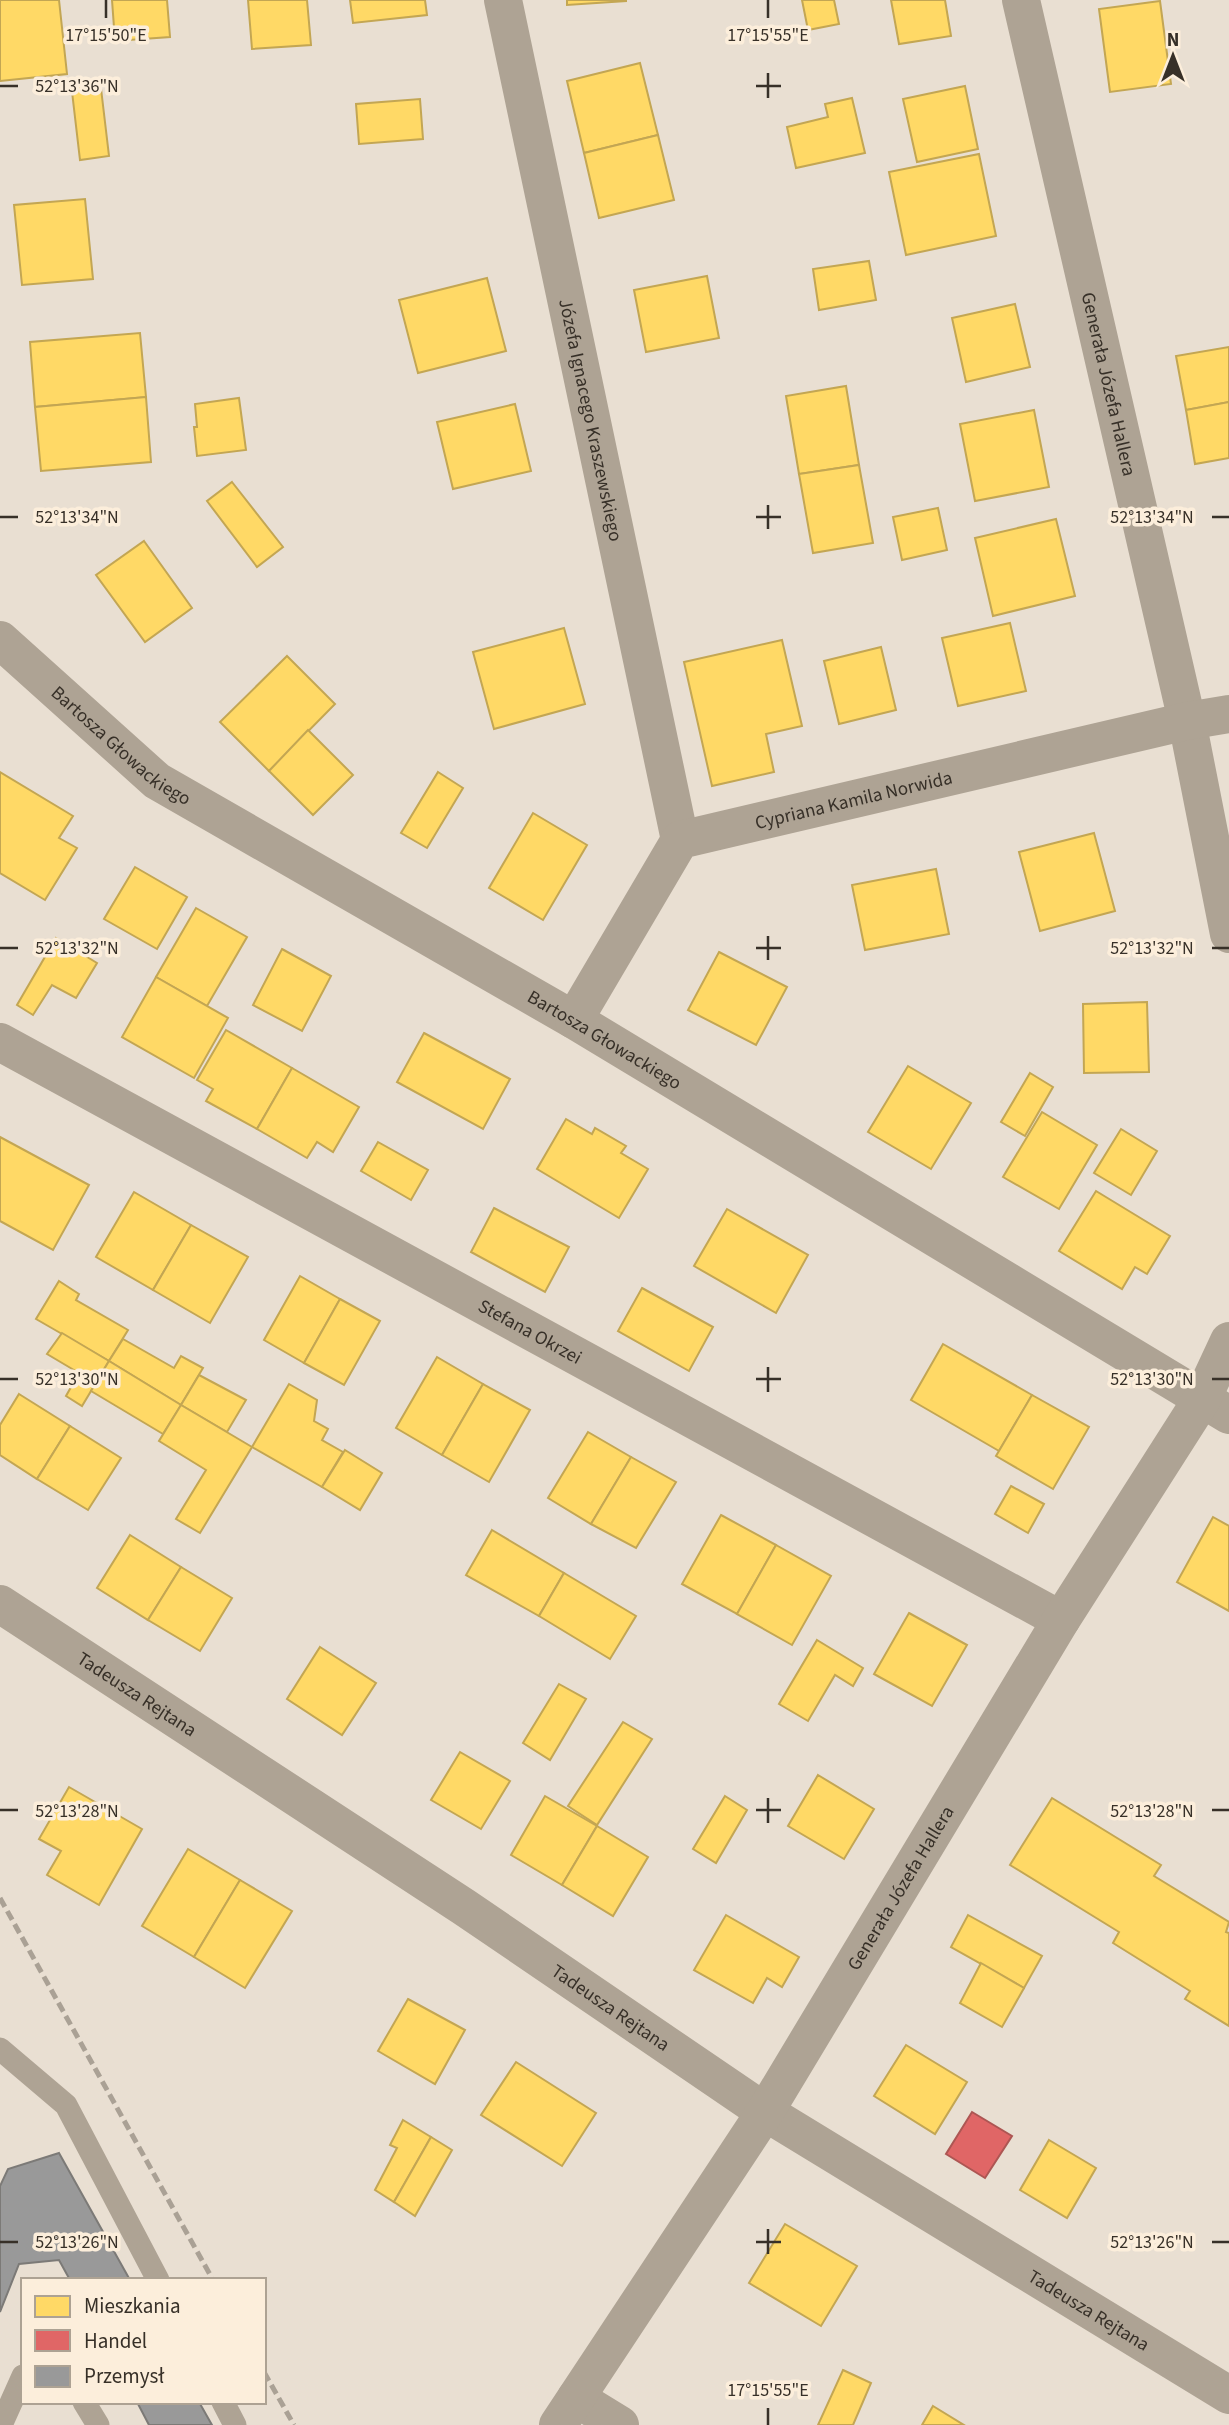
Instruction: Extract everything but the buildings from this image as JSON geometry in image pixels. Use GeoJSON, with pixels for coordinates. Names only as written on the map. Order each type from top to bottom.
{"type":"FeatureCollection","features":[{"type":"Feature","properties":{"kind":"street","name":"Józefa Ignacego Kraszewskiego"},"geometry":{"type":"LineString","coordinates":[[503,0],[680,840]]}},
{"type":"Feature","properties":{"kind":"street","name":"Generała Józefa Hallera"},"geometry":{"type":"LineString","coordinates":[[1021,0],[1187,721],[1229,934]]}},
{"type":"Feature","properties":{"kind":"street","name":"Bartosza Głowackiego"},"geometry":{"type":"LineString","coordinates":[[0,640],[157,781],[574,1020],[1216,1407]]}},
{"type":"Feature","properties":{"kind":"street","name":"Cypriana Kamila Norwida"},"geometry":{"type":"LineString","coordinates":[[680,840],[1187,721],[1229,714]]}},
{"type":"Feature","properties":{"kind":"street"},"geometry":{"type":"LineString","coordinates":[[574,1020],[680,840]]}},
{"type":"Feature","properties":{"kind":"street","name":"Stefana Okrzei"},"geometry":{"type":"LineString","coordinates":[[0,1042],[1061,1620]]}},
{"type":"Feature","properties":{"kind":"street","name":"Generała Józefa Hallera"},"geometry":{"type":"LineString","coordinates":[[567,2411],[765,2112],[1061,1620],[1216,1407],[1229,1342]]}},
{"type":"Feature","properties":{"kind":"street","name":"Tadeusza Rejtana"},"geometry":{"type":"LineString","coordinates":[[0,1604],[464,1907],[765,2112],[1229,2395]]}},
{"type":"Feature","properties":{"kind":"street"},"geometry":{"type":"LineString","coordinates":[[567,2411],[620,2425]]}},
{"type":"Feature","properties":{"kind":"lane"},"geometry":{"type":"LineString","coordinates":[[0,2049],[66,2105],[157,2278]]}},
{"type":"Feature","properties":{"kind":"lane"},"geometry":{"type":"LineString","coordinates":[[1,2425],[21,2380]]}},
{"type":"Feature","properties":{"kind":"lane"},"geometry":{"type":"LineString","coordinates":[[85,2404],[98,2425]]}},
{"type":"Feature","properties":{"kind":"lane"},"geometry":{"type":"LineString","coordinates":[[224,2404],[235,2425]]}},
{"type":"Feature","properties":{"kind":"railway"},"geometry":{"type":"LineString","coordinates":[[0,1898],[212,2278]]}},
{"type":"Feature","properties":{"kind":"railway"},"geometry":{"type":"LineString","coordinates":[[266,2376],[294,2425]]}}]}
